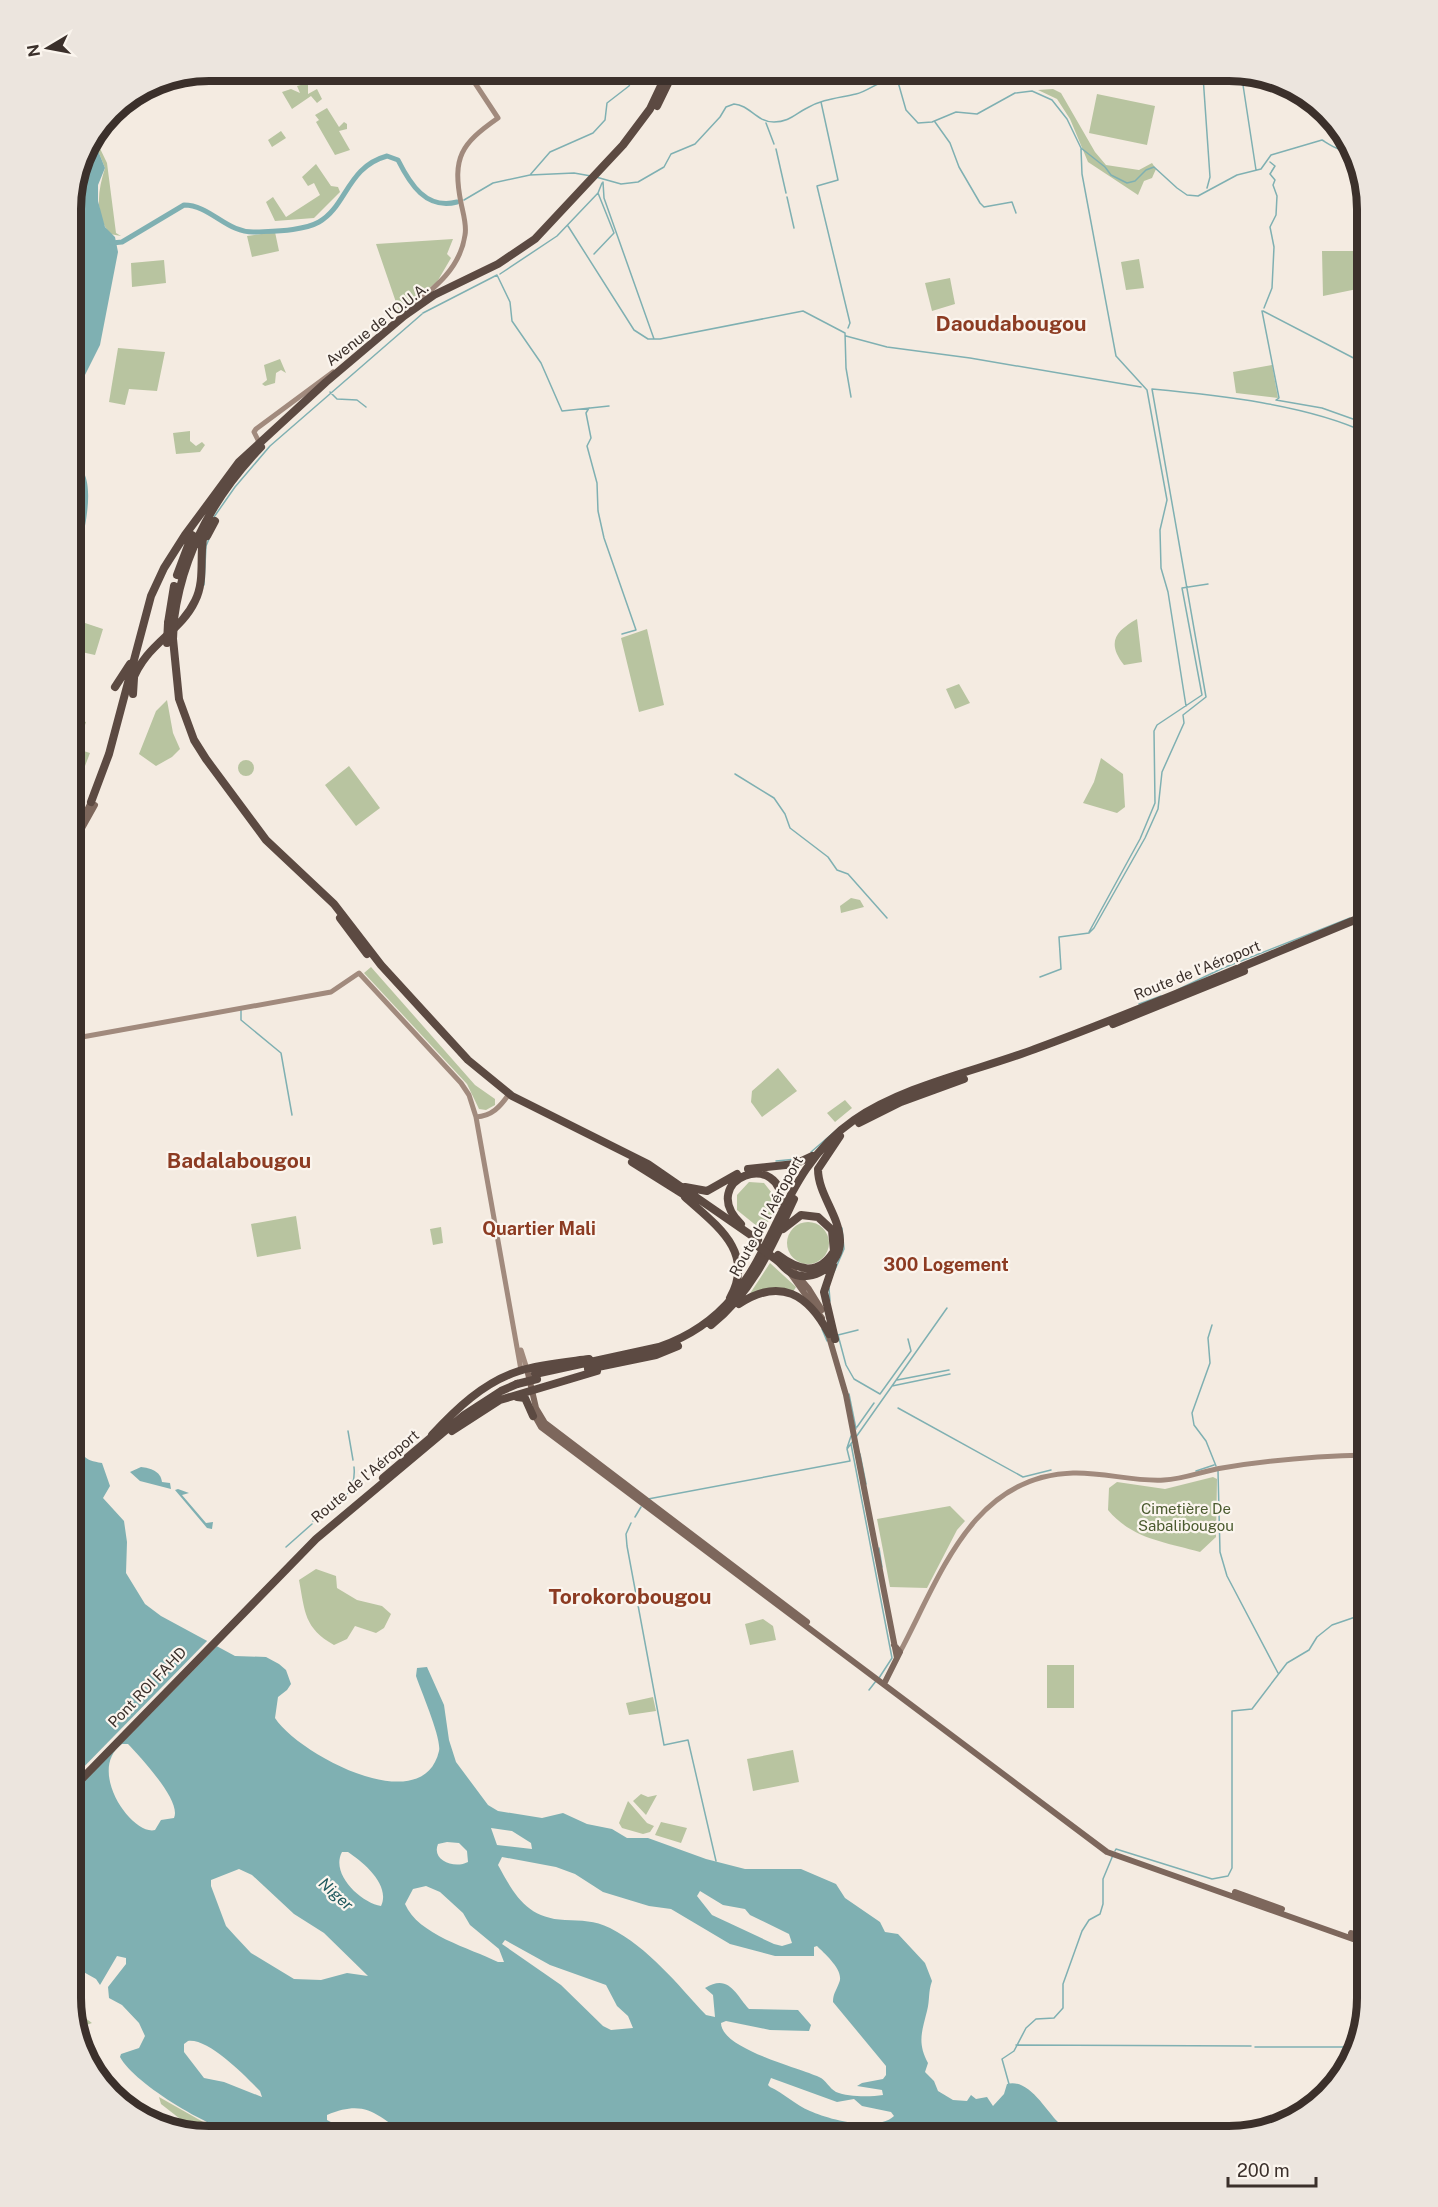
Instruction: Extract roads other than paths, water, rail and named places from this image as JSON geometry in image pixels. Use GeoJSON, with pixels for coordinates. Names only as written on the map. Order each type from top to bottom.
{"type":"FeatureCollection","features":[{"type":"Feature","properties":{"kind":"highway","name":"Avenue de l'O.U.A."},"geometry":{"type":"LineString","coordinates":[[210,508],[239,462],[419,304],[450,286],[498,264],[528,244],[590,183],[623,146],[650,109],[663,81]]}},
{"type":"Feature","properties":{"kind":"highway","name":"Avenue de l'O.U.A."},"geometry":{"type":"LineString","coordinates":[[602,170],[626,148],[653,111],[669,81]]}},
{"type":"Feature","properties":{"kind":"highway"},"geometry":{"type":"LineString","coordinates":[[93,804],[109,767],[134,675],[149,652],[185,617],[196,599],[201,582],[204,531],[210,508]]}},
{"type":"Feature","properties":{"kind":"highway"},"geometry":{"type":"LineString","coordinates":[[210,508],[180,565],[170,641],[175,701],[199,752],[266,840],[334,904],[381,965],[468,1060],[507,1096],[670,1184],[724,1218]]}},
{"type":"Feature","properties":{"kind":"highway"},"geometry":{"type":"LineString","coordinates":[[93,804],[109,754],[145,614],[164,568],[210,508]]}},
{"type":"Feature","properties":{"kind":"highway"},"geometry":{"type":"LineString","coordinates":[[202,549],[215,521]]}},
{"type":"Feature","properties":{"kind":"highway"},"geometry":{"type":"LineString","coordinates":[[115,687],[133,660]]}},
{"type":"Feature","properties":{"kind":"highway"},"geometry":{"type":"LineString","coordinates":[[133,694],[134,675]]}},
{"type":"Feature","properties":{"kind":"highway","name":"Route de l'Aéroport"},"geometry":{"type":"LineString","coordinates":[[728,1308],[750,1275],[799,1179],[818,1152],[853,1121],[885,1103],[1047,1045],[1357,919]]}},
{"type":"Feature","properties":{"kind":"highway","name":"Route de l'Aéroport"},"geometry":{"type":"LineString","coordinates":[[220,1635],[316,1539],[480,1398],[516,1382],[624,1358],[656,1355],[690,1340],[728,1308],[755,1278],[801,1184],[820,1157],[840,1136],[868,1118],[901,1102],[1065,1043],[1357,924]]}},
{"type":"Feature","properties":{"kind":"highway"},"geometry":{"type":"LineString","coordinates":[[507,1096],[648,1164],[684,1187],[795,1268],[816,1268],[829,1260],[834,1251],[835,1240],[832,1230],[826,1222],[810,1215],[795,1218],[778,1235]]}},
{"type":"Feature","properties":{"kind":"highway"},"geometry":{"type":"LineString","coordinates":[[832,1336],[824,1292],[839,1250],[839,1234],[820,1182],[818,1170],[823,1157],[840,1136]]}},
{"type":"Feature","properties":{"kind":"highway"},"geometry":{"type":"LineString","coordinates":[[684,1187],[707,1191],[748,1169],[804,1161],[818,1152]]}},
{"type":"Feature","properties":{"kind":"highway"},"geometry":{"type":"LineString","coordinates":[[755,1240],[738,1221],[729,1206],[730,1187],[739,1178],[754,1173],[768,1176],[774,1181],[782,1198],[778,1220]]}},
{"type":"Feature","properties":{"kind":"highway"},"geometry":{"type":"LineString","coordinates":[[724,1218],[727,1188],[731,1179]]}},
{"type":"Feature","properties":{"kind":"highway"},"geometry":{"type":"LineString","coordinates":[[670,1184],[722,1230],[736,1253],[736,1283],[728,1308]]}},
{"type":"Feature","properties":{"kind":"highway"},"geometry":{"type":"LineString","coordinates":[[779,1258],[789,1272],[799,1276],[820,1272],[834,1262]]}},
{"type":"Feature","properties":{"kind":"highway"},"geometry":{"type":"LineString","coordinates":[[728,1308],[758,1293],[776,1291],[791,1293],[807,1303],[832,1336]]}},
{"type":"Feature","properties":{"kind":"highway"},"geometry":{"type":"LineString","coordinates":[[426,1445],[472,1397],[501,1378],[524,1370],[624,1358]]}},
{"type":"Feature","properties":{"kind":"highway"},"geometry":{"type":"LineString","coordinates":[[426,1445],[486,1407],[624,1358]]}},
{"type":"Feature","properties":{"kind":"highway"},"geometry":{"type":"LineString","coordinates":[[512,1397],[525,1398],[533,1416]]}},
{"type":"Feature","properties":{"kind":"highway"},"geometry":{"type":"LineString","coordinates":[[81,1779],[220,1635]]}},
{"type":"Feature","properties":{"kind":"highway","name":"Pont ROI FAHD"},"geometry":{"type":"LineString","coordinates":[[81,1773],[220,1635]]}},
{"type":"Feature","properties":{"kind":"main road","name":"Avenue de l'O.U.A."},"geometry":{"type":"LineString","coordinates":[[261,444],[254,432],[439,286],[447,275],[465,236],[459,190],[458,169],[461,153],[471,138],[498,118],[474,81]]}},
{"type":"Feature","properties":{"kind":"main road"},"geometry":{"type":"LineString","coordinates":[[81,825],[93,804]]}},
{"type":"Feature","properties":{"kind":"main road"},"geometry":{"type":"LineString","coordinates":[[81,828],[93,804]]}},
{"type":"Feature","properties":{"kind":"main road"},"geometry":{"type":"LineString","coordinates":[[81,1037],[331,992],[359,973],[461,1083],[469,1095],[476,1117],[533,1416],[550,1434],[1113,1853],[1357,1940]]}},
{"type":"Feature","properties":{"kind":"main road"},"geometry":{"type":"LineString","coordinates":[[476,1117],[486,1117],[498,1109],[507,1096]]}},
{"type":"Feature","properties":{"kind":"main road"},"geometry":{"type":"LineString","coordinates":[[779,1258],[799,1276],[816,1299],[832,1336],[843,1382],[892,1642],[898,1655]]}},
{"type":"Feature","properties":{"kind":"main road"},"geometry":{"type":"LineString","coordinates":[[789,1272],[817,1308],[832,1336],[843,1382]]}},
{"type":"Feature","properties":{"kind":"main road"},"geometry":{"type":"LineString","coordinates":[[832,1372],[838,1365]]}},
{"type":"Feature","properties":{"kind":"main road"},"geometry":{"type":"LineString","coordinates":[[529,1392],[545,1423],[883,1681]]}},
{"type":"Feature","properties":{"kind":"main road"},"geometry":{"type":"LineString","coordinates":[[883,1681],[972,1523],[994,1500],[1011,1488],[1048,1475],[1097,1473],[1164,1480],[1217,1468],[1326,1455],[1357,1455]]}},
{"type":"Feature","properties":{"kind":"main road"},"geometry":{"type":"LineString","coordinates":[[1113,1853],[1357,1935]]}},
{"type":"Feature","properties":{"kind":"water"},"geometry":{"type":"Polygon","coordinates":[[[97,148],[105,168],[98,185],[98,201],[105,227],[115,237],[118,252],[100,345],[81,383],[81,200],[85,176],[97,148]]]}},
{"type":"Feature","properties":{"kind":"water"},"geometry":{"type":"Polygon","coordinates":[[[81,469],[87,483],[88,496],[81,543],[81,469]]]}},
{"type":"Feature","properties":{"kind":"water","name":"Niger"},"geometry":{"type":"Polygon","coordinates":[[[81,1450],[87,1459],[102,1463],[110,1486],[103,1498],[124,1521],[127,1542],[126,1573],[145,1604],[161,1616],[235,1656],[266,1657],[286,1670],[291,1684],[278,1697],[275,1718],[288,1733],[308,1748],[333,1763],[386,1781],[410,1780],[428,1771],[439,1751],[439,1745],[416,1676],[417,1668],[427,1667],[444,1705],[449,1740],[456,1762],[488,1805],[498,1811],[542,1818],[563,1813],[587,1824],[612,1829],[627,1838],[648,1838],[706,1859],[745,1869],[801,1869],[836,1884],[845,1898],[880,1922],[885,1932],[898,1934],[925,1963],[932,1981],[922,2031],[922,2049],[928,2063],[925,2072],[934,2081],[938,2091],[953,2100],[967,2101],[971,2095],[976,2099],[987,2097],[993,2106],[1004,2094],[1007,2084],[1015,2083],[1030,2090],[1053,2117],[1065,2126],[832,2126],[820,2122],[808,2126],[394,2126],[371,2112],[352,2108],[327,2115],[327,2120],[339,2126],[216,2126],[177,2106],[158,2093],[128,2068],[120,2057],[121,2054],[139,2048],[145,2036],[139,2023],[122,2005],[109,1998],[108,1987],[126,1964],[126,1958],[117,1956],[100,1985],[96,1979],[81,1971],[81,1450]],[[122,1744],[112,1755],[109,1769],[116,1799],[135,1823],[146,1829],[155,1830],[161,1820],[174,1818],[175,1810],[166,1791],[128,1744],[122,1744]],[[491,1828],[497,1845],[532,1849],[531,1843],[512,1831],[491,1828]],[[459,1843],[438,1844],[438,1855],[446,1862],[457,1865],[468,1862],[467,1851],[459,1843]],[[342,1852],[339,1861],[340,1869],[350,1886],[365,1899],[381,1906],[382,1890],[374,1875],[348,1852],[342,1852]],[[502,1857],[498,1865],[517,1895],[532,1910],[552,1918],[599,1924],[624,1936],[662,1967],[706,2015],[715,2017],[713,1995],[705,1988],[720,1983],[726,1984],[736,1992],[749,2009],[798,2010],[811,2025],[809,2031],[770,2030],[726,2021],[721,2023],[724,2032],[747,2049],[819,2077],[836,2092],[859,2096],[883,2095],[882,2090],[857,2086],[883,2079],[886,2075],[886,2066],[833,2002],[839,1983],[839,1973],[817,1946],[814,1947],[814,1956],[775,1956],[730,1944],[671,1909],[649,1906],[603,1892],[575,1874],[556,1867],[502,1857]],[[239,1869],[211,1880],[211,1886],[226,1926],[251,1953],[294,1979],[321,1980],[347,1973],[368,1976],[324,1933],[294,1914],[252,1875],[239,1869]],[[426,1886],[413,1889],[405,1904],[421,1924],[433,1932],[498,1962],[504,1962],[499,1949],[470,1925],[463,1913],[440,1892],[426,1886]],[[700,1891],[697,1896],[712,1915],[774,1944],[782,1946],[792,1943],[789,1934],[750,1915],[745,1909],[723,1905],[700,1891]],[[505,1940],[502,1944],[561,1985],[603,2026],[611,2030],[633,2028],[628,2016],[617,2006],[606,1985],[550,1965],[505,1940]],[[188,2041],[184,2044],[184,2052],[204,2078],[224,2082],[262,2097],[260,2091],[237,2068],[216,2052],[197,2042],[188,2041]],[[771,2078],[768,2085],[805,2108],[841,2121],[877,2123],[894,2116],[891,2112],[862,2106],[854,2099],[837,2102],[771,2078]]]}},
{"type":"Feature","properties":{"kind":"water"},"geometry":{"type":"Polygon","coordinates":[[[141,1467],[157,1473],[162,1482],[170,1483],[171,1489],[140,1481],[130,1472],[141,1467]]]}},
{"type":"Feature","properties":{"kind":"water"},"geometry":{"type":"Polygon","coordinates":[[[175,1490],[189,1493],[182,1495],[206,1523],[213,1522],[212,1529],[207,1528],[175,1490]]]}},
{"type":"Feature","properties":{"kind":"waterway"},"geometry":{"type":"LineString","coordinates":[[464,200],[493,183],[530,175],[550,152],[593,133],[605,120],[607,103],[629,86],[632,81]]}},
{"type":"Feature","properties":{"kind":"waterway"},"geometry":{"type":"LineString","coordinates":[[596,177],[621,184],[638,182],[664,167],[671,154],[695,144],[720,117],[726,107],[734,104],[744,107],[762,119],[779,122],[819,103],[861,93],[884,81]]}},
{"type":"Feature","properties":{"kind":"waterway"},"geometry":{"type":"LineString","coordinates":[[897,81],[906,110],[918,123],[932,122],[956,112],[977,114],[1015,93],[1032,91],[1052,100],[1067,119],[1081,148],[1105,167],[1111,175],[1127,183],[1135,181],[1146,170],[1154,167],[1187,195],[1198,196],[1237,175],[1261,169],[1271,155],[1322,140],[1342,149]]}},
{"type":"Feature","properties":{"kind":"waterway"},"geometry":{"type":"LineString","coordinates":[[1203,81],[1210,177],[1207,188]]}},
{"type":"Feature","properties":{"kind":"waterway"},"geometry":{"type":"LineString","coordinates":[[1242,82],[1256,170]]}},
{"type":"Feature","properties":{"kind":"waterway"},"geometry":{"type":"LineString","coordinates":[[821,102],[838,180],[817,186],[850,323],[848,328]]}},
{"type":"Feature","properties":{"kind":"waterway"},"geometry":{"type":"LineString","coordinates":[[935,122],[950,143],[959,167],[980,203],[984,207],[1012,202],[1016,213]]}},
{"type":"Feature","properties":{"kind":"waterway"},"geometry":{"type":"LineString","coordinates":[[766,123],[774,144]]}},
{"type":"Feature","properties":{"kind":"waterway"},"geometry":{"type":"LineString","coordinates":[[776,149],[786,193]]}},
{"type":"Feature","properties":{"kind":"waterway"},"geometry":{"type":"LineString","coordinates":[[1081,149],[1082,174],[1116,356],[1147,390],[1167,500],[1160,530],[1161,568],[1168,592],[1186,706]]}},
{"type":"Feature","properties":{"kind":"waterway"},"geometry":{"type":"LineString","coordinates":[[112,243],[122,242],[184,205],[194,206],[236,229],[246,231],[288,230],[312,225],[328,215],[363,169],[387,156],[398,160],[414,186],[428,199],[436,202],[457,202]]}},
{"type":"Feature","properties":{"kind":"waterway"},"geometry":{"type":"LineString","coordinates":[[1264,308],[1272,288],[1274,247],[1270,227],[1276,215],[1277,196],[1273,185],[1275,180],[1270,174],[1275,166],[1270,162]]}},
{"type":"Feature","properties":{"kind":"waterway"},"geometry":{"type":"LineString","coordinates":[[530,175],[574,173],[591,176]]}},
{"type":"Feature","properties":{"kind":"waterway"},"geometry":{"type":"LineString","coordinates":[[603,182],[604,198],[654,339]]}},
{"type":"Feature","properties":{"kind":"waterway"},"geometry":{"type":"LineString","coordinates":[[594,254],[614,233],[598,193],[602,183]]}},
{"type":"Feature","properties":{"kind":"waterway"},"geometry":{"type":"LineString","coordinates":[[500,274],[557,236],[598,193]]}},
{"type":"Feature","properties":{"kind":"waterway"},"geometry":{"type":"LineString","coordinates":[[787,197],[794,228]]}},
{"type":"Feature","properties":{"kind":"waterway"},"geometry":{"type":"LineString","coordinates":[[568,226],[634,330],[648,339],[660,339],[803,311],[845,333],[846,368],[851,397]]}},
{"type":"Feature","properties":{"kind":"waterway"},"geometry":{"type":"LineString","coordinates":[[497,275],[510,302],[512,321],[541,363],[562,411],[609,406]]}},
{"type":"Feature","properties":{"kind":"waterway"},"geometry":{"type":"LineString","coordinates":[[423,313],[497,275]]}},
{"type":"Feature","properties":{"kind":"waterway"},"geometry":{"type":"LineString","coordinates":[[1262,311],[1279,398],[1276,400],[1322,408],[1357,420]]}},
{"type":"Feature","properties":{"kind":"waterway"},"geometry":{"type":"LineString","coordinates":[[1263,311],[1357,360]]}},
{"type":"Feature","properties":{"kind":"waterway"},"geometry":{"type":"LineString","coordinates":[[214,517],[235,487],[270,446],[422,314]]}},
{"type":"Feature","properties":{"kind":"waterway"},"geometry":{"type":"LineString","coordinates":[[846,336],[887,347],[970,358],[1141,387]]}},
{"type":"Feature","properties":{"kind":"waterway"},"geometry":{"type":"LineString","coordinates":[[1040,977],[1061,969],[1059,937],[1089,933],[1094,928],[1145,838],[1158,809],[1162,772],[1184,723],[1183,715],[1206,697],[1152,389],[1205,394],[1290,408],[1357,429]]}},
{"type":"Feature","properties":{"kind":"waterway"},"geometry":{"type":"LineString","coordinates":[[330,392],[337,399],[357,400],[366,407]]}},
{"type":"Feature","properties":{"kind":"waterway"},"geometry":{"type":"LineString","coordinates":[[589,408],[586,413],[591,438],[587,446],[597,483],[598,511],[604,538],[636,630],[622,634]]}},
{"type":"Feature","properties":{"kind":"waterway"},"geometry":{"type":"LineString","coordinates":[[204,585],[206,546],[209,539]]}},
{"type":"Feature","properties":{"kind":"waterway"},"geometry":{"type":"LineString","coordinates":[[1089,932],[1140,839],[1155,803],[1154,731],[1157,725],[1202,695],[1182,588],[1208,584]]}},
{"type":"Feature","properties":{"kind":"waterway"},"geometry":{"type":"LineString","coordinates":[[735,774],[774,798],[785,814],[790,828],[828,857],[837,870],[848,874],[887,918]]}},
{"type":"Feature","properties":{"kind":"waterway"},"geometry":{"type":"LineString","coordinates":[[1177,990],[1223,968],[1350,918]]}},
{"type":"Feature","properties":{"kind":"waterway"},"geometry":{"type":"LineString","coordinates":[[1139,1004],[1161,996]]}},
{"type":"Feature","properties":{"kind":"waterway"},"geometry":{"type":"LineString","coordinates":[[241,1010],[241,1020],[281,1053],[292,1115]]}},
{"type":"Feature","properties":{"kind":"waterway"},"geometry":{"type":"LineString","coordinates":[[811,1152],[840,1127]]}},
{"type":"Feature","properties":{"kind":"waterway"},"geometry":{"type":"LineString","coordinates":[[776,1161],[797,1159]]}},
{"type":"Feature","properties":{"kind":"waterway"},"geometry":{"type":"LineString","coordinates":[[834,1272],[844,1249],[842,1228]]}},
{"type":"Feature","properties":{"kind":"waterway"},"geometry":{"type":"LineString","coordinates":[[829,1288],[830,1301]]}},
{"type":"Feature","properties":{"kind":"waterway"},"geometry":{"type":"LineString","coordinates":[[856,1437],[947,1308]]}},
{"type":"Feature","properties":{"kind":"waterway"},"geometry":{"type":"LineString","coordinates":[[1212,1325],[1208,1338],[1210,1363],[1192,1413],[1194,1425],[1206,1441],[1216,1466]]}},
{"type":"Feature","properties":{"kind":"waterway"},"geometry":{"type":"LineString","coordinates":[[822,1329],[827,1341]]}},
{"type":"Feature","properties":{"kind":"waterway"},"geometry":{"type":"LineString","coordinates":[[838,1335],[858,1330]]}},
{"type":"Feature","properties":{"kind":"waterway"},"geometry":{"type":"LineString","coordinates":[[838,1335],[846,1365],[854,1379],[880,1394],[911,1351],[908,1339]]}},
{"type":"Feature","properties":{"kind":"waterway"},"geometry":{"type":"LineString","coordinates":[[897,1380],[949,1370]]}},
{"type":"Feature","properties":{"kind":"waterway"},"geometry":{"type":"LineString","coordinates":[[892,1386],[950,1374]]}},
{"type":"Feature","properties":{"kind":"waterway"},"geometry":{"type":"LineString","coordinates":[[849,1394],[856,1429]]}},
{"type":"Feature","properties":{"kind":"waterway"},"geometry":{"type":"LineString","coordinates":[[857,1427],[874,1403]]}},
{"type":"Feature","properties":{"kind":"waterway"},"geometry":{"type":"LineString","coordinates":[[898,1408],[1023,1477],[1051,1470]]}},
{"type":"Feature","properties":{"kind":"waterway"},"geometry":{"type":"LineString","coordinates":[[348,1431],[353,1460]]}},
{"type":"Feature","properties":{"kind":"waterway"},"geometry":{"type":"LineString","coordinates":[[847,1448],[851,1436]]}},
{"type":"Feature","properties":{"kind":"waterway"},"geometry":{"type":"LineString","coordinates":[[648,1499],[850,1461],[847,1449],[853,1441]]}},
{"type":"Feature","properties":{"kind":"waterway"},"geometry":{"type":"LineString","coordinates":[[851,1444],[892,1658],[879,1678]]}},
{"type":"Feature","properties":{"kind":"waterway"},"geometry":{"type":"LineString","coordinates":[[860,1454],[866,1484]]}},
{"type":"Feature","properties":{"kind":"waterway"},"geometry":{"type":"LineString","coordinates":[[1196,1471],[1214,1465]]}},
{"type":"Feature","properties":{"kind":"waterway"},"geometry":{"type":"LineString","coordinates":[[313,1521],[336,1505],[348,1493],[352,1486],[354,1467]]}},
{"type":"Feature","properties":{"kind":"waterway"},"geometry":{"type":"LineString","coordinates":[[1218,1471],[1220,1552],[1227,1576],[1278,1673]]}},
{"type":"Feature","properties":{"kind":"waterway"},"geometry":{"type":"LineString","coordinates":[[635,1517],[641,1507]]}},
{"type":"Feature","properties":{"kind":"waterway"},"geometry":{"type":"LineString","coordinates":[[631,1523],[626,1534],[627,1546],[664,1745],[688,1740],[716,1861]]}},
{"type":"Feature","properties":{"kind":"waterway"},"geometry":{"type":"LineString","coordinates":[[286,1547],[312,1524]]}},
{"type":"Feature","properties":{"kind":"waterway"},"geometry":{"type":"LineString","coordinates":[[879,1548],[882,1567]]}},
{"type":"Feature","properties":{"kind":"waterway"},"geometry":{"type":"LineString","coordinates":[[1115,1851],[1116,1849],[1212,1879],[1228,1876],[1232,1868],[1232,1711],[1252,1709],[1287,1663],[1309,1650],[1317,1637],[1332,1625],[1357,1616]]}},
{"type":"Feature","properties":{"kind":"waterway"},"geometry":{"type":"LineString","coordinates":[[869,1690],[876,1681]]}},
{"type":"Feature","properties":{"kind":"waterway"},"geometry":{"type":"LineString","coordinates":[[1009,2084],[1002,2059],[1014,2051],[1026,2028],[1036,2019],[1054,2018],[1063,2008],[1063,1984],[1082,1931],[1089,1920],[1100,1914],[1103,1904],[1103,1879],[1113,1855]]}},
{"type":"Feature","properties":{"kind":"waterway"},"geometry":{"type":"LineString","coordinates":[[1016,2045],[1251,2046]]}},
{"type":"Feature","properties":{"kind":"waterway"},"geometry":{"type":"LineString","coordinates":[[1255,2047],[1347,2047]]}},
{"type":"Feature","properties":{"kind":"district","name":"Daoudabougou"},"geometry":{"type":"Point","coordinates":[1011,323]}},
{"type":"Feature","properties":{"kind":"district","name":"Badalabougou"},"geometry":{"type":"Point","coordinates":[239,1160]}},
{"type":"Feature","properties":{"kind":"district","name":"Quartier Mali"},"geometry":{"type":"Point","coordinates":[539,1228]}},
{"type":"Feature","properties":{"kind":"district","name":"300 Logement"},"geometry":{"type":"Point","coordinates":[946,1264]}},
{"type":"Feature","properties":{"kind":"district","name":"Torokorobougou"},"geometry":{"type":"Point","coordinates":[630,1596]}},
{"type":"Feature","properties":{"kind":"park label","name":"Cimetière De Sabalibougou"},"geometry":{"type":"Point","coordinates":[1186,1516]}}]}
